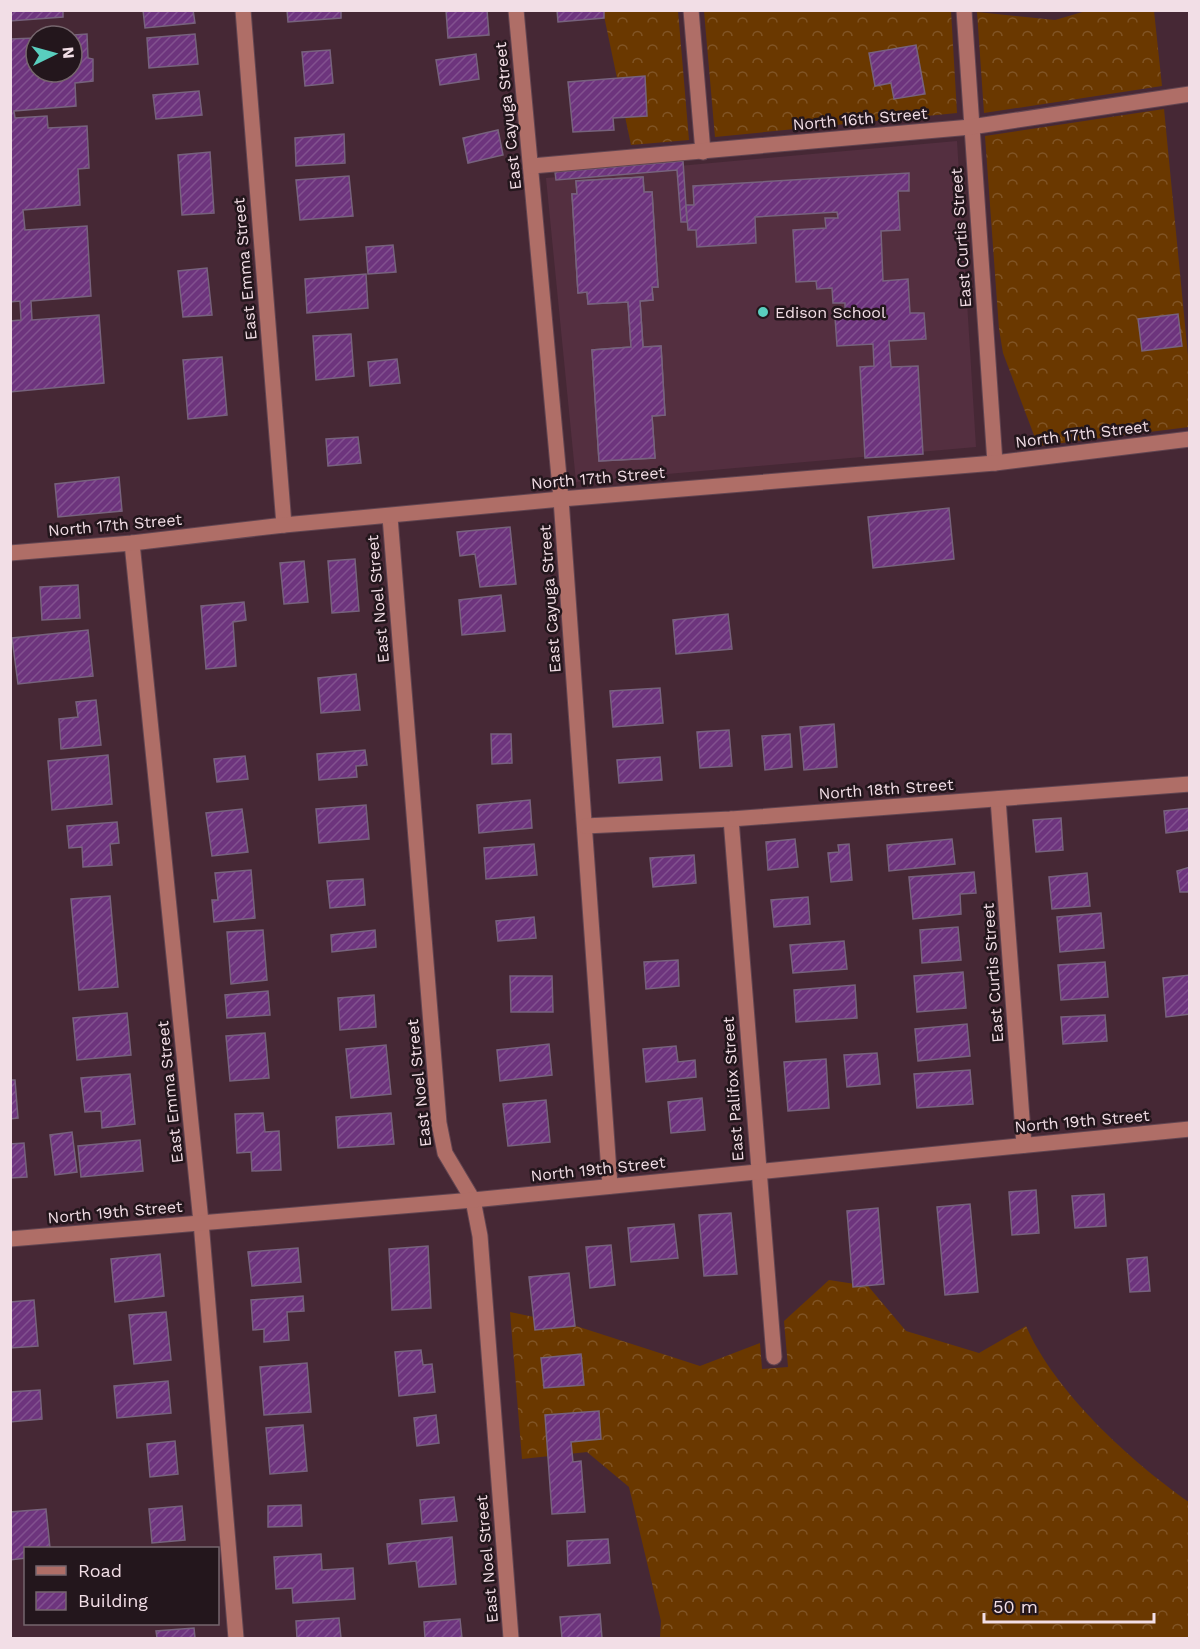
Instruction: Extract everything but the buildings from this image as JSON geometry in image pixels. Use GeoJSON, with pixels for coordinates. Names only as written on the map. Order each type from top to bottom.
{"type":"FeatureCollection","features":[{"type":"Feature","properties":{"kind":"street","name":"East Emma Street"},"geometry":{"type":"LineString","coordinates":[[243,10],[284,525]]}},
{"type":"Feature","properties":{"kind":"street","name":"East Cayuga Street"},"geometry":{"type":"LineString","coordinates":[[516,10],[561,499],[610,1186]]}},
{"type":"Feature","properties":{"kind":"street"},"geometry":{"type":"LineString","coordinates":[[691,10],[703,152]]}},
{"type":"Feature","properties":{"kind":"street","name":"East Curtis Street"},"geometry":{"type":"LineString","coordinates":[[964,10],[995,463]]}},
{"type":"Feature","properties":{"kind":"street","name":"North 16th Street"},"geometry":{"type":"LineString","coordinates":[[532,166],[971,127],[1190,94]]}},
{"type":"Feature","properties":{"kind":"street","name":"North 17th Street"},"geometry":{"type":"LineString","coordinates":[[10,553],[132,543],[284,525],[390,517],[561,499],[995,463],[1190,439]]}},
{"type":"Feature","properties":{"kind":"street","name":"East Noel Street"},"geometry":{"type":"LineString","coordinates":[[390,517],[439,1123],[445,1153],[473,1200],[480,1236],[511,1638]]}},
{"type":"Feature","properties":{"kind":"street","name":"East Emma Street"},"geometry":{"type":"LineString","coordinates":[[132,543],[201,1222],[236,1638]]}},
{"type":"Feature","properties":{"kind":"street","name":"North 18th Street"},"geometry":{"type":"LineString","coordinates":[[585,826],[731,819],[1190,784]]}},
{"type":"Feature","properties":{"kind":"street","name":"East Curtis Street"},"geometry":{"type":"LineString","coordinates":[[998,799],[1024,1145]]}},
{"type":"Feature","properties":{"kind":"street","name":"East Palifox Street"},"geometry":{"type":"LineString","coordinates":[[731,819],[774,1357]]}},
{"type":"Feature","properties":{"kind":"street","name":"North 19th Street"},"geometry":{"type":"LineString","coordinates":[[10,1239],[473,1200],[1190,1129]]}},
{"type":"Feature","properties":{"kind":"shaded area","name":"Edison School"},"geometry":{"type":"Polygon","coordinates":[[[957,141],[976,447],[576,482],[546,178],[957,141]]]}},
{"type":"Feature","properties":{"kind":"green space"},"geometry":{"type":"Polygon","coordinates":[[[603,11],[678,11],[689,140],[631,145],[603,11]]]}},
{"type":"Feature","properties":{"kind":"green space"},"geometry":{"type":"Polygon","coordinates":[[[704,11],[951,11],[957,113],[715,137],[704,11]]]}},
{"type":"Feature","properties":{"kind":"green space"},"geometry":{"type":"Polygon","coordinates":[[[1086,11],[1154,11],[1162,86],[984,113],[977,12],[1055,20],[1086,11]]]}},
{"type":"Feature","properties":{"kind":"green space"},"geometry":{"type":"Polygon","coordinates":[[[1164,109],[1189,366],[1189,427],[1038,446],[1003,353],[999,329],[985,136],[1164,109]]]}},
{"type":"Feature","properties":{"kind":"green space"},"geometry":{"type":"Polygon","coordinates":[[[829,1280],[868,1286],[906,1331],[979,1353],[1026,1326],[1055,1375],[1096,1423],[1143,1467],[1189,1502],[1189,1638],[660,1638],[661,1621],[629,1487],[587,1452],[522,1459],[510,1312],[573,1325],[700,1366],[760,1343],[762,1369],[788,1367],[784,1321],[829,1280]]]}},
{"type":"Feature","properties":{"kind":"place","name":"Edison School"},"geometry":{"type":"Point","coordinates":[763,312]}}]}
